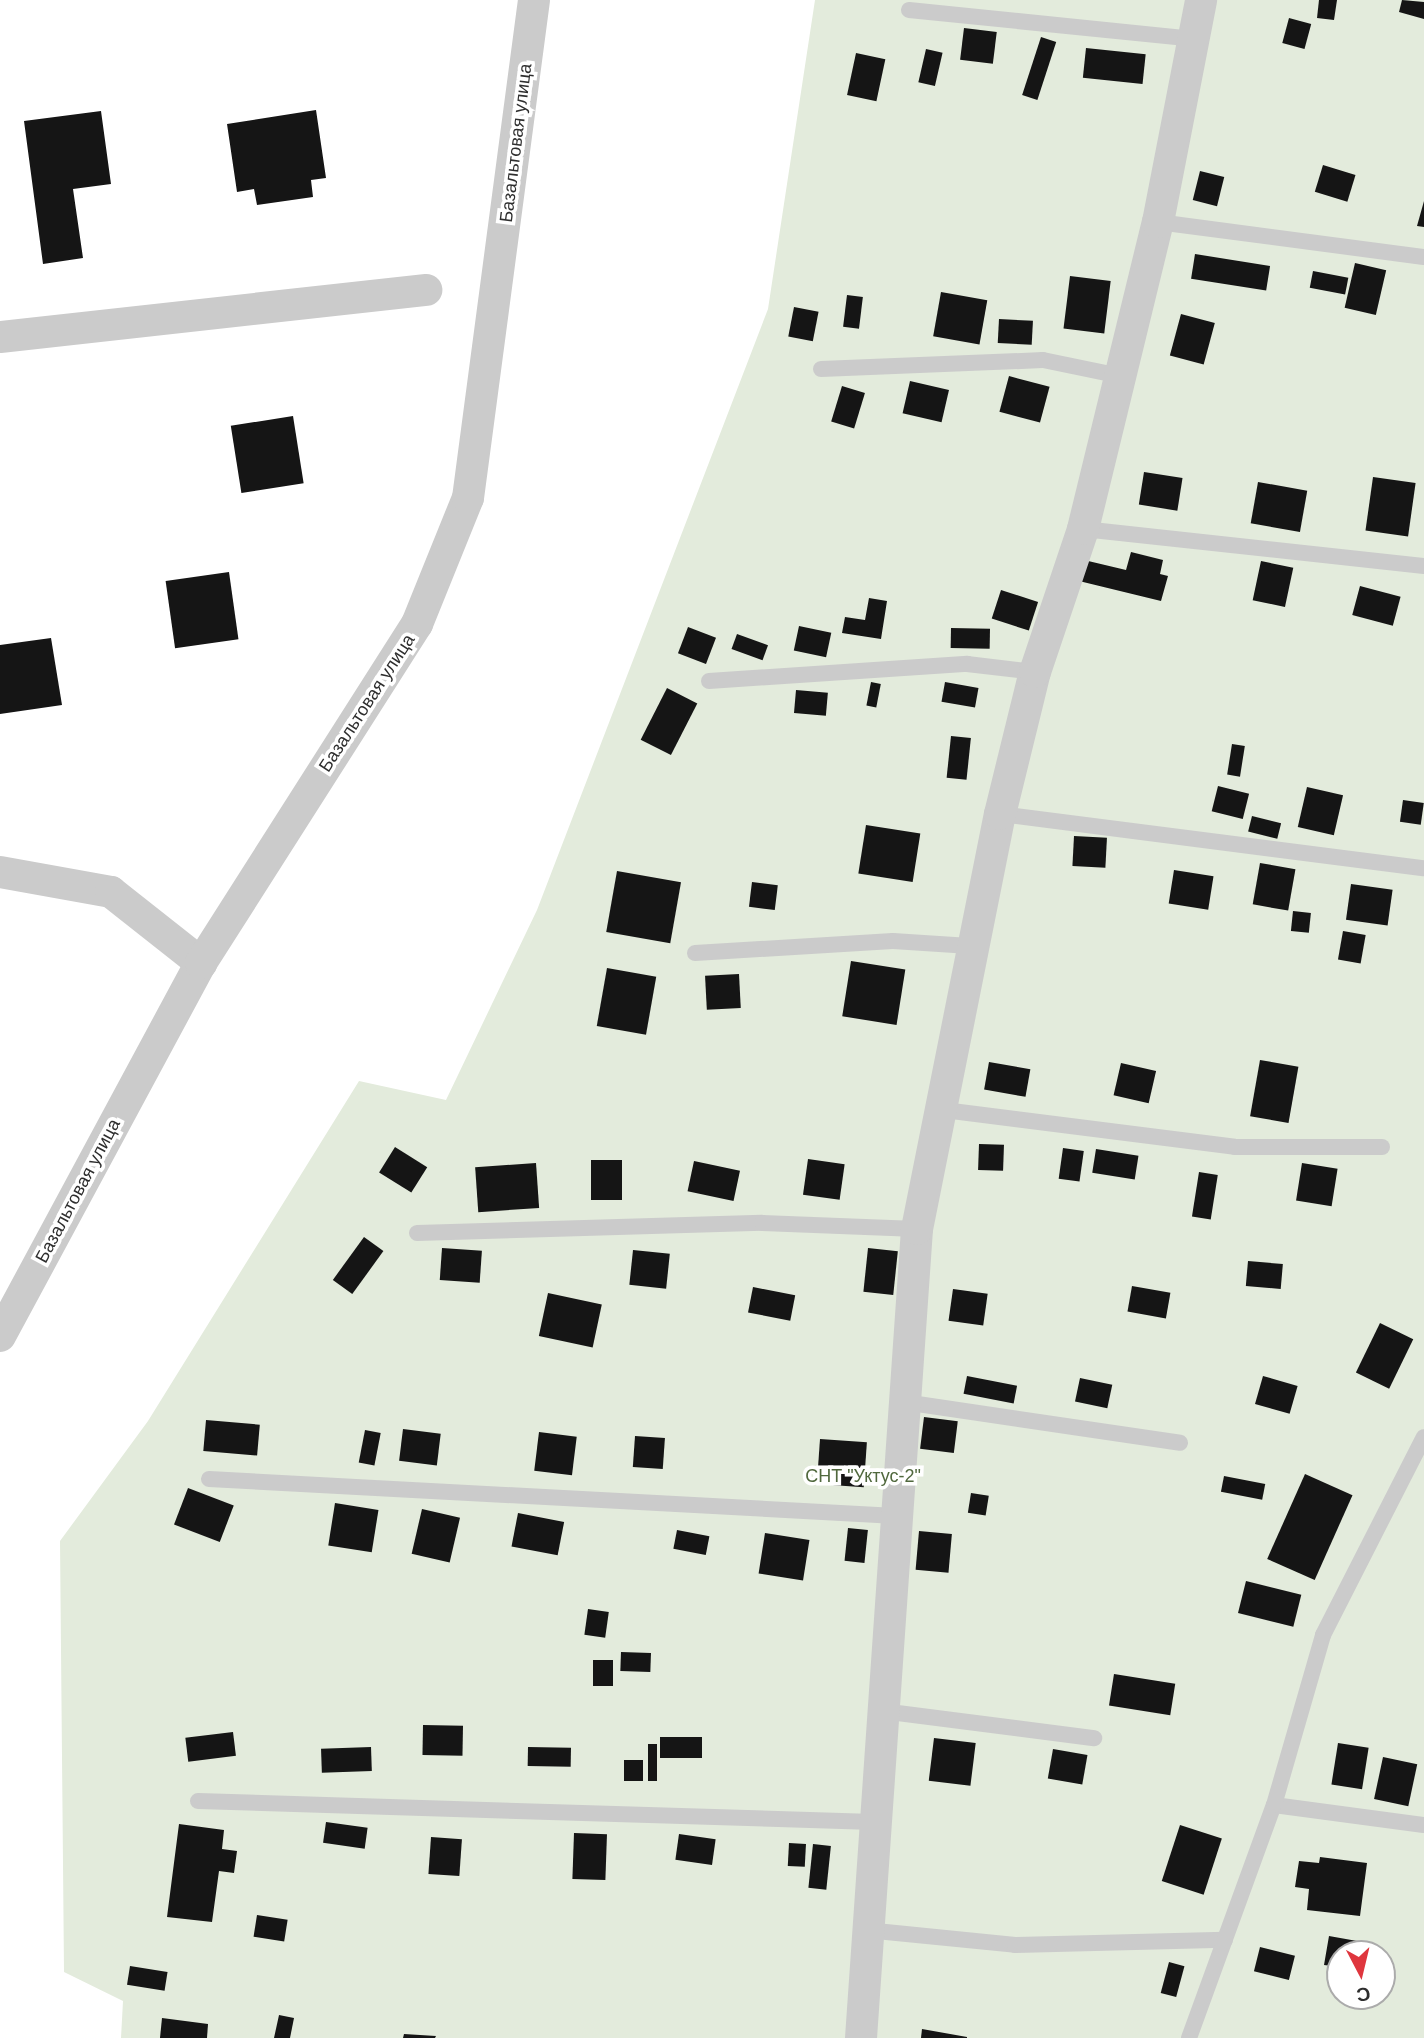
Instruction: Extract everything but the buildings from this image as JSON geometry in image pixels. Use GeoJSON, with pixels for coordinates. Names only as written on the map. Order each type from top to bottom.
{"type":"FeatureCollection","features":[{"type":"Feature","properties":{"kind":"street","name":"Базальтовая улица"},"geometry":{"type":"LineString","coordinates":[[0,1336],[201,963],[417,624],[468,498],[534,0]]}},
{"type":"Feature","properties":{"kind":"street"},"geometry":{"type":"LineString","coordinates":[[861,2038],[866,1930],[917,1229],[944,1110],[970,946],[1000,814],[1035,672],[1083,529],[1157,222],[1201,0]]}},
{"type":"Feature","properties":{"kind":"street"},"geometry":{"type":"LineString","coordinates":[[0,337],[426,290]]}},
{"type":"Feature","properties":{"kind":"street"},"geometry":{"type":"LineString","coordinates":[[0,872],[111,892],[201,963]]}},
{"type":"Feature","properties":{"kind":"lane"},"geometry":{"type":"LineString","coordinates":[[909,10],[1194,39]]}},
{"type":"Feature","properties":{"kind":"lane"},"geometry":{"type":"LineString","coordinates":[[1157,222],[1424,257]]}},
{"type":"Feature","properties":{"kind":"lane"},"geometry":{"type":"LineString","coordinates":[[821,369],[1043,360],[1120,376]]}},
{"type":"Feature","properties":{"kind":"lane"},"geometry":{"type":"LineString","coordinates":[[1083,529],[1424,566]]}},
{"type":"Feature","properties":{"kind":"lane"},"geometry":{"type":"LineString","coordinates":[[709,681],[967,664],[1035,672]]}},
{"type":"Feature","properties":{"kind":"lane"},"geometry":{"type":"LineString","coordinates":[[1000,814],[1424,868]]}},
{"type":"Feature","properties":{"kind":"lane"},"geometry":{"type":"LineString","coordinates":[[695,953],[893,941],[970,946]]}},
{"type":"Feature","properties":{"kind":"lane"},"geometry":{"type":"LineString","coordinates":[[944,1110],[1235,1147],[1382,1147]]}},
{"type":"Feature","properties":{"kind":"lane"},"geometry":{"type":"LineString","coordinates":[[417,1233],[762,1223],[917,1229]]}},
{"type":"Feature","properties":{"kind":"lane"},"geometry":{"type":"LineString","coordinates":[[904,1402],[1089,1433],[1180,1443]]}},
{"type":"Feature","properties":{"kind":"lane"},"geometry":{"type":"LineString","coordinates":[[1189,2038],[1274,1805],[1323,1635],[1424,1437]]}},
{"type":"Feature","properties":{"kind":"lane"},"geometry":{"type":"LineString","coordinates":[[209,1479],[896,1516]]}},
{"type":"Feature","properties":{"kind":"lane"},"geometry":{"type":"LineString","coordinates":[[882,1711],[1094,1738]]}},
{"type":"Feature","properties":{"kind":"lane"},"geometry":{"type":"LineString","coordinates":[[198,1801],[874,1822]]}},
{"type":"Feature","properties":{"kind":"lane"},"geometry":{"type":"LineString","coordinates":[[1274,1805],[1424,1825]]}},
{"type":"Feature","properties":{"kind":"lane"},"geometry":{"type":"LineString","coordinates":[[866,1930],[1014,1945],[1225,1940]]}},
{"type":"Feature","properties":{"kind":"green space","name":"СНТ \"Уктус-2\""},"geometry":{"type":"Polygon","coordinates":[[[815,0],[1424,0],[1424,2038],[121,2038],[123,2001],[64,1972],[60,1541],[148,1421],[359,1081],[446,1100],[537,910],[768,309],[815,0]]]}}]}
